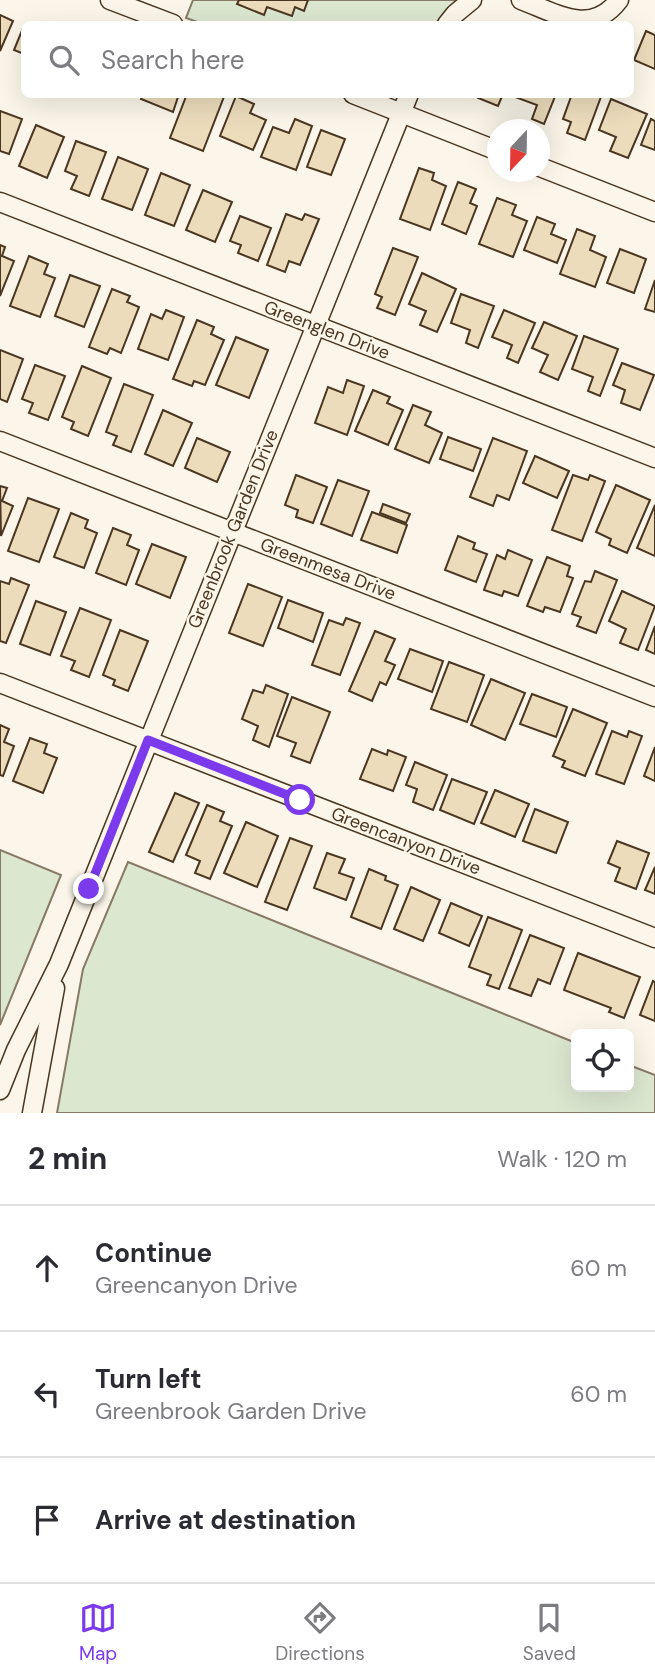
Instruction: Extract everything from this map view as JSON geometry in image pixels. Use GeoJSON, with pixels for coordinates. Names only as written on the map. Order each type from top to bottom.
{"type":"FeatureCollection","features":[{"type":"Feature","properties":{"kind":"street"},"geometry":{"type":"LineString","coordinates":[[110,0],[165,21]]}},
{"type":"Feature","properties":{"kind":"street"},"geometry":{"type":"LineString","coordinates":[[449,21],[472,0]]}},
{"type":"Feature","properties":{"kind":"street"},"geometry":{"type":"LineString","coordinates":[[521,0],[578,20],[590,21],[602,17],[619,0]]}},
{"type":"Feature","properties":{"kind":"street"},"geometry":{"type":"LineString","coordinates":[[363,98],[487,146]]}},
{"type":"Feature","properties":{"kind":"street","name":"Greenbrook Garden Drive"},"geometry":{"type":"LineString","coordinates":[[0,1090],[16,1050],[59,964],[408,98]]}},
{"type":"Feature","properties":{"kind":"street"},"geometry":{"type":"LineString","coordinates":[[550,171],[655,212]]}},
{"type":"Feature","properties":{"kind":"street","name":"Greenglen Drive"},"geometry":{"type":"LineString","coordinates":[[0,202],[655,458]]}},
{"type":"Feature","properties":{"kind":"street","name":"Greenmesa Drive"},"geometry":{"type":"LineString","coordinates":[[0,441],[655,697]]}},
{"type":"Feature","properties":{"kind":"street","name":"Greencanyon Drive"},"geometry":{"type":"LineString","coordinates":[[0,682],[655,938]]}},
{"type":"Feature","properties":{"kind":"street","name":"Greenbrook Garden Drive"},"geometry":{"type":"LineString","coordinates":[[32,1113],[59,964]]}},
{"type":"Feature","properties":{"kind":"green space"},"geometry":{"type":"Polygon","coordinates":[[[193,0],[457,0],[438,21],[194,21],[186,18],[193,0]]]}},
{"type":"Feature","properties":{"kind":"green space"},"geometry":{"type":"Polygon","coordinates":[[[0,850],[61,875],[0,1025],[0,850]]]}},
{"type":"Feature","properties":{"kind":"green space"},"geometry":{"type":"Polygon","coordinates":[[[128,862],[571,1041],[571,1092],[634,1092],[634,1067],[655,1075],[655,1113],[57,1113],[83,969],[128,862]]]}},
{"type":"Feature","properties":{"kind":"building"},"geometry":{"type":"Polygon","coordinates":[[[239,0],[308,0],[304,11],[295,7],[292,16],[267,7],[264,15],[237,4],[239,0]]]}},
{"type":"Feature","properties":{"kind":"building"},"geometry":{"type":"Polygon","coordinates":[[[0,15],[13,21],[0,51],[0,15]]]}},
{"type":"Feature","properties":{"kind":"building"},"geometry":{"type":"Polygon","coordinates":[[[646,31],[655,35],[655,69],[634,60],[646,31]]]}},
{"type":"Feature","properties":{"kind":"building"},"geometry":{"type":"Polygon","coordinates":[[[21,33],[21,53],[14,50],[21,33]]]}},
{"type":"Feature","properties":{"kind":"building"},"geometry":{"type":"Polygon","coordinates":[[[141,98],[178,98],[173,112],[141,98]]]}},
{"type":"Feature","properties":{"kind":"building"},"geometry":{"type":"Polygon","coordinates":[[[185,98],[223,98],[203,151],[170,138],[185,98]]]}},
{"type":"Feature","properties":{"kind":"building"},"geometry":{"type":"Polygon","coordinates":[[[235,98],[254,104],[250,113],[266,120],[253,150],[220,136],[235,98]]]}},
{"type":"Feature","properties":{"kind":"building"},"geometry":{"type":"Polygon","coordinates":[[[478,98],[501,98],[498,106],[478,98]]]}},
{"type":"Feature","properties":{"kind":"building"},"geometry":{"type":"Polygon","coordinates":[[[518,98],[554,98],[546,119],[532,119],[537,105],[518,98]]]}},
{"type":"Feature","properties":{"kind":"building"},"geometry":{"type":"Polygon","coordinates":[[[571,98],[601,98],[585,140],[567,133],[571,122],[563,119],[571,98]]]}},
{"type":"Feature","properties":{"kind":"building"},"geometry":{"type":"Polygon","coordinates":[[[611,99],[647,114],[628,158],[610,151],[616,137],[599,130],[611,99]]]}},
{"type":"Feature","properties":{"kind":"building"},"geometry":{"type":"Polygon","coordinates":[[[0,111],[22,119],[9,154],[0,151],[0,111]]]}},
{"type":"Feature","properties":{"kind":"building"},"geometry":{"type":"Polygon","coordinates":[[[295,119],[312,126],[296,170],[261,157],[273,127],[289,133],[295,119]]]}},
{"type":"Feature","properties":{"kind":"building"},"geometry":{"type":"Polygon","coordinates":[[[651,119],[655,121],[655,150],[641,145],[651,119]]]}},
{"type":"Feature","properties":{"kind":"building"},"geometry":{"type":"Polygon","coordinates":[[[36,125],[64,137],[47,178],[19,166],[36,125]]]}},
{"type":"Feature","properties":{"kind":"building"},"geometry":{"type":"Polygon","coordinates":[[[321,130],[345,139],[331,175],[307,167],[321,130]]]}},
{"type":"Feature","properties":{"kind":"building"},"geometry":{"type":"Polygon","coordinates":[[[76,141],[106,152],[89,196],[71,189],[77,176],[65,171],[76,141]]]}},
{"type":"Feature","properties":{"kind":"building"},"geometry":{"type":"Polygon","coordinates":[[[118,157],[148,169],[132,210],[102,199],[118,157]]]}},
{"type":"Feature","properties":{"kind":"building"},"geometry":{"type":"Polygon","coordinates":[[[419,168],[434,173],[432,180],[446,186],[430,230],[400,219],[419,168]]]}},
{"type":"Feature","properties":{"kind":"building"},"geometry":{"type":"Polygon","coordinates":[[[161,173],[190,185],[174,226],[145,215],[161,173]]]}},
{"type":"Feature","properties":{"kind":"building"},"geometry":{"type":"Polygon","coordinates":[[[458,182],[476,189],[470,203],[477,206],[466,234],[442,224],[458,182]]]}},
{"type":"Feature","properties":{"kind":"building"},"geometry":{"type":"Polygon","coordinates":[[[203,190],[232,202],[215,242],[186,230],[203,190]]]}},
{"type":"Feature","properties":{"kind":"building"},"geometry":{"type":"Polygon","coordinates":[[[497,198],[516,205],[512,215],[527,221],[513,257],[479,244],[497,198]]]}},
{"type":"Feature","properties":{"kind":"building"},"geometry":{"type":"Polygon","coordinates":[[[286,214],[302,220],[305,214],[319,219],[300,265],[289,261],[285,272],[267,265],[286,214]]]}},
{"type":"Feature","properties":{"kind":"building"},"geometry":{"type":"Polygon","coordinates":[[[240,216],[271,228],[258,261],[238,253],[241,245],[230,241],[240,216]]]}},
{"type":"Feature","properties":{"kind":"building"},"geometry":{"type":"Polygon","coordinates":[[[537,217],[555,224],[551,234],[566,240],[557,263],[524,250],[537,217]]]}},
{"type":"Feature","properties":{"kind":"building"},"geometry":{"type":"Polygon","coordinates":[[[577,229],[595,236],[590,250],[606,257],[595,287],[560,274],[577,229]]]}},
{"type":"Feature","properties":{"kind":"building"},"geometry":{"type":"Polygon","coordinates":[[[0,245],[5,247],[2,256],[14,261],[0,296],[0,245]]]}},
{"type":"Feature","properties":{"kind":"building"},"geometry":{"type":"Polygon","coordinates":[[[393,248],[418,257],[395,315],[377,308],[382,297],[375,294],[393,248]]]}},
{"type":"Feature","properties":{"kind":"building"},"geometry":{"type":"Polygon","coordinates":[[[620,249],[646,259],[634,293],[607,283],[620,249]]]}},
{"type":"Feature","properties":{"kind":"building"},"geometry":{"type":"Polygon","coordinates":[[[29,256],[48,264],[44,274],[55,278],[40,317],[10,306],[29,256]]]}},
{"type":"Feature","properties":{"kind":"building"},"geometry":{"type":"Polygon","coordinates":[[[422,273],[456,289],[437,332],[420,325],[426,311],[409,304],[422,273]]]}},
{"type":"Feature","properties":{"kind":"building"},"geometry":{"type":"Polygon","coordinates":[[[70,275],[100,286],[84,327],[55,316],[70,275]]]}},
{"type":"Feature","properties":{"kind":"building"},"geometry":{"type":"Polygon","coordinates":[[[655,280],[655,312],[645,309],[655,280]]]}},
{"type":"Feature","properties":{"kind":"building"},"geometry":{"type":"Polygon","coordinates":[[[112,289],[130,296],[127,302],[139,307],[121,353],[110,348],[107,354],[89,347],[112,289]]]}},
{"type":"Feature","properties":{"kind":"building"},"geometry":{"type":"Polygon","coordinates":[[[461,294],[494,306],[478,348],[466,343],[470,330],[451,323],[461,294]]]}},
{"type":"Feature","properties":{"kind":"building"},"geometry":{"type":"Polygon","coordinates":[[[166,310],[184,317],[168,360],[138,349],[151,314],[162,319],[166,310]]]}},
{"type":"Feature","properties":{"kind":"building"},"geometry":{"type":"Polygon","coordinates":[[[504,310],[535,323],[518,363],[507,358],[512,345],[492,337],[504,310]]]}},
{"type":"Feature","properties":{"kind":"building"},"geometry":{"type":"Polygon","coordinates":[[[197,320],[214,327],[211,334],[224,340],[205,385],[194,381],[192,386],[173,379],[197,320]]]}},
{"type":"Feature","properties":{"kind":"building"},"geometry":{"type":"Polygon","coordinates":[[[544,322],[577,336],[558,380],[540,372],[548,355],[532,348],[544,322]]]}},
{"type":"Feature","properties":{"kind":"building"},"geometry":{"type":"Polygon","coordinates":[[[584,336],[618,349],[600,396],[588,391],[593,377],[572,369],[584,336]]]}},
{"type":"Feature","properties":{"kind":"building"},"geometry":{"type":"Polygon","coordinates":[[[236,337],[268,350],[249,398],[216,385],[236,337]]]}},
{"type":"Feature","properties":{"kind":"building"},"geometry":{"type":"Polygon","coordinates":[[[0,350],[23,359],[7,402],[0,399],[0,350]]]}},
{"type":"Feature","properties":{"kind":"building"},"geometry":{"type":"Polygon","coordinates":[[[622,363],[654,375],[640,410],[621,403],[625,390],[613,385],[622,363]]]}},
{"type":"Feature","properties":{"kind":"building"},"geometry":{"type":"Polygon","coordinates":[[[35,365],[65,376],[48,420],[29,413],[33,403],[22,399],[35,365]]]}},
{"type":"Feature","properties":{"kind":"building"},"geometry":{"type":"Polygon","coordinates":[[[82,366],[111,378],[88,436],[71,429],[74,422],[62,417],[82,366]]]}},
{"type":"Feature","properties":{"kind":"building"},"geometry":{"type":"Polygon","coordinates":[[[347,380],[364,386],[347,435],[315,423],[328,387],[343,393],[347,380]]]}},
{"type":"Feature","properties":{"kind":"building"},"geometry":{"type":"Polygon","coordinates":[[[124,384],[153,395],[131,452],[113,445],[117,436],[106,432],[124,384]]]}},
{"type":"Feature","properties":{"kind":"building"},"geometry":{"type":"Polygon","coordinates":[[[373,390],[390,397],[387,403],[403,410],[388,445],[355,431],[373,390]]]}},
{"type":"Feature","properties":{"kind":"building"},"geometry":{"type":"Polygon","coordinates":[[[413,405],[431,412],[425,425],[442,433],[429,463],[395,449],[413,405]]]}},
{"type":"Feature","properties":{"kind":"building"},"geometry":{"type":"Polygon","coordinates":[[[163,410],[192,423],[173,466],[145,454],[163,410]]]}},
{"type":"Feature","properties":{"kind":"building"},"geometry":{"type":"Polygon","coordinates":[[[448,437],[481,449],[473,471],[440,459],[448,437]]]}},
{"type":"Feature","properties":{"kind":"building"},"geometry":{"type":"Polygon","coordinates":[[[197,438],[230,452],[217,482],[185,468],[197,438]]]}},
{"type":"Feature","properties":{"kind":"building"},"geometry":{"type":"Polygon","coordinates":[[[493,438],[527,451],[509,500],[497,495],[493,506],[470,497],[493,438]]]}},
{"type":"Feature","properties":{"kind":"building"},"geometry":{"type":"Polygon","coordinates":[[[535,456],[569,471],[557,498],[523,483],[535,456]]]}},
{"type":"Feature","properties":{"kind":"building"},"geometry":{"type":"Polygon","coordinates":[[[296,475],[327,487],[313,523],[296,517],[298,510],[285,505],[296,475]]]}},
{"type":"Feature","properties":{"kind":"building"},"geometry":{"type":"Polygon","coordinates":[[[573,475],[588,480],[590,475],[605,481],[582,541],[552,530],[573,475]]]}},
{"type":"Feature","properties":{"kind":"building"},"geometry":{"type":"Polygon","coordinates":[[[338,480],[369,491],[352,536],[321,524],[338,480]]]}},
{"type":"Feature","properties":{"kind":"building"},"geometry":{"type":"Polygon","coordinates":[[[616,485],[650,500],[627,553],[609,545],[611,539],[596,532],[616,485]]]}},
{"type":"Feature","properties":{"kind":"building"},"geometry":{"type":"Polygon","coordinates":[[[0,486],[7,488],[2,501],[13,506],[1,536],[0,486]]]}},
{"type":"Feature","properties":{"kind":"building"},"geometry":{"type":"Polygon","coordinates":[[[28,498],[59,509],[39,562],[8,551],[28,498]]]}},
{"type":"Feature","properties":{"kind":"building"},"geometry":{"type":"Polygon","coordinates":[[[383,504],[410,514],[406,523],[380,513],[383,504]]]}},
{"type":"Feature","properties":{"kind":"building"},"geometry":{"type":"Polygon","coordinates":[[[655,505],[655,556],[637,548],[655,505]]]}},
{"type":"Feature","properties":{"kind":"building"},"geometry":{"type":"Polygon","coordinates":[[[372,512],[407,525],[397,553],[361,540],[372,512]]]}},
{"type":"Feature","properties":{"kind":"building"},"geometry":{"type":"Polygon","coordinates":[[[71,513],[88,520],[85,528],[97,533],[84,568],[54,557],[71,513]]]}},
{"type":"Feature","properties":{"kind":"building"},"geometry":{"type":"Polygon","coordinates":[[[113,528],[131,535],[127,545],[139,550],[126,585],[96,573],[113,528]]]}},
{"type":"Feature","properties":{"kind":"building"},"geometry":{"type":"Polygon","coordinates":[[[458,536],[475,543],[473,549],[487,554],[476,582],[445,570],[458,536]]]}},
{"type":"Feature","properties":{"kind":"building"},"geometry":{"type":"Polygon","coordinates":[[[152,544],[186,557],[170,598],[136,584],[152,544]]]}},
{"type":"Feature","properties":{"kind":"building"},"geometry":{"type":"Polygon","coordinates":[[[508,550],[532,560],[518,596],[504,591],[502,596],[484,590],[497,555],[505,559],[508,550]]]}},
{"type":"Feature","properties":{"kind":"building"},"geometry":{"type":"Polygon","coordinates":[[[547,557],[570,566],[567,576],[573,578],[560,612],[545,607],[543,612],[527,606],[547,557]]]}},
{"type":"Feature","properties":{"kind":"building"},"geometry":{"type":"Polygon","coordinates":[[[595,571],[617,580],[596,633],[577,626],[581,617],[572,614],[585,581],[591,582],[595,571]]]}},
{"type":"Feature","properties":{"kind":"building"},"geometry":{"type":"Polygon","coordinates":[[[11,578],[29,585],[6,643],[0,641],[0,581],[9,584],[11,578]]]}},
{"type":"Feature","properties":{"kind":"building"},"geometry":{"type":"Polygon","coordinates":[[[248,584],[282,597],[263,646],[229,633],[248,584]]]}},
{"type":"Feature","properties":{"kind":"building"},"geometry":{"type":"Polygon","coordinates":[[[622,591],[655,606],[638,650],[620,643],[626,629],[609,621],[622,591]]]}},
{"type":"Feature","properties":{"kind":"building"},"geometry":{"type":"Polygon","coordinates":[[[288,600],[323,613],[313,642],[278,628],[288,600]]]}},
{"type":"Feature","properties":{"kind":"building"},"geometry":{"type":"Polygon","coordinates":[[[36,601],[66,612],[50,655],[20,644],[36,601]]]}},
{"type":"Feature","properties":{"kind":"building"},"geometry":{"type":"Polygon","coordinates":[[[80,608],[111,620],[89,677],[71,670],[75,661],[61,656],[80,608]]]}},
{"type":"Feature","properties":{"kind":"building"},"geometry":{"type":"Polygon","coordinates":[[[346,618],[360,623],[340,675],[312,665],[329,620],[343,625],[346,618]]]}},
{"type":"Feature","properties":{"kind":"building"},"geometry":{"type":"Polygon","coordinates":[[[655,626],[655,654],[646,650],[655,626]]]}},
{"type":"Feature","properties":{"kind":"building"},"geometry":{"type":"Polygon","coordinates":[[[120,630],[148,641],[128,691],[113,685],[115,680],[103,675],[120,630]]]}},
{"type":"Feature","properties":{"kind":"building"},"geometry":{"type":"Polygon","coordinates":[[[375,631],[395,639],[385,661],[395,665],[386,685],[380,682],[372,701],[349,691],[375,631]]]}},
{"type":"Feature","properties":{"kind":"building"},"geometry":{"type":"Polygon","coordinates":[[[410,649],[443,661],[432,692],[398,679],[410,649]]]}},
{"type":"Feature","properties":{"kind":"building"},"geometry":{"type":"Polygon","coordinates":[[[449,662],[484,675],[467,722],[431,709],[449,662]]]}},
{"type":"Feature","properties":{"kind":"building"},"geometry":{"type":"Polygon","coordinates":[[[491,679],[525,693],[505,740],[471,725],[491,679]]]}},
{"type":"Feature","properties":{"kind":"building"},"geometry":{"type":"Polygon","coordinates":[[[266,685],[288,694],[269,747],[253,740],[258,726],[242,719],[253,690],[263,693],[266,685]]]}},
{"type":"Feature","properties":{"kind":"building"},"geometry":{"type":"Polygon","coordinates":[[[532,694],[567,707],[556,737],[520,724],[532,694]]]}},
{"type":"Feature","properties":{"kind":"building"},"geometry":{"type":"Polygon","coordinates":[[[292,697],[330,712],[310,763],[291,756],[296,743],[277,736],[292,697]]]}},
{"type":"Feature","properties":{"kind":"building"},"geometry":{"type":"Polygon","coordinates":[[[573,709],[607,723],[585,776],[562,767],[565,761],[553,756],[573,709]]]}},
{"type":"Feature","properties":{"kind":"building"},"geometry":{"type":"Polygon","coordinates":[[[0,725],[9,729],[4,742],[14,746],[3,776],[0,775],[0,725]]]}},
{"type":"Feature","properties":{"kind":"building"},"geometry":{"type":"Polygon","coordinates":[[[612,731],[627,737],[629,731],[642,736],[624,784],[596,774],[612,731]]]}},
{"type":"Feature","properties":{"kind":"building"},"geometry":{"type":"Polygon","coordinates":[[[30,738],[47,744],[44,753],[57,758],[43,793],[13,781],[30,738]]]}},
{"type":"Feature","properties":{"kind":"building"},"geometry":{"type":"Polygon","coordinates":[[[655,747],[655,781],[644,776],[655,747]]]}},
{"type":"Feature","properties":{"kind":"building"},"geometry":{"type":"Polygon","coordinates":[[[372,749],[387,755],[388,750],[406,757],[393,791],[360,779],[372,749]]]}},
{"type":"Feature","properties":{"kind":"building"},"geometry":{"type":"Polygon","coordinates":[[[415,762],[447,775],[433,810],[413,802],[417,789],[406,785],[415,762]]]}},
{"type":"Feature","properties":{"kind":"building"},"geometry":{"type":"Polygon","coordinates":[[[452,779],[487,792],[474,824],[440,810],[452,779]]]}},
{"type":"Feature","properties":{"kind":"building"},"geometry":{"type":"Polygon","coordinates":[[[495,790],[529,804],[515,837],[481,823],[495,790]]]}},
{"type":"Feature","properties":{"kind":"building"},"geometry":{"type":"Polygon","coordinates":[[[175,793],[199,803],[173,862],[149,852],[175,793]]]}},
{"type":"Feature","properties":{"kind":"building"},"geometry":{"type":"Polygon","coordinates":[[[207,805],[224,812],[220,821],[232,826],[210,879],[195,873],[200,861],[186,855],[207,805]]]}},
{"type":"Feature","properties":{"kind":"building"},"geometry":{"type":"Polygon","coordinates":[[[535,809],[568,822],[556,853],[523,841],[535,809]]]}},
{"type":"Feature","properties":{"kind":"building"},"geometry":{"type":"Polygon","coordinates":[[[246,822],[278,836],[257,887],[224,873],[246,822]]]}},
{"type":"Feature","properties":{"kind":"building"},"geometry":{"type":"Polygon","coordinates":[[[290,838],[312,846],[287,910],[265,902],[290,838]]]}},
{"type":"Feature","properties":{"kind":"building"},"geometry":{"type":"Polygon","coordinates":[[[617,841],[649,853],[636,889],[615,881],[620,868],[608,863],[617,841]]]}},
{"type":"Feature","properties":{"kind":"building"},"geometry":{"type":"Polygon","coordinates":[[[327,853],[345,859],[339,873],[354,878],[346,900],[314,888],[327,853]]]}},
{"type":"Feature","properties":{"kind":"building"},"geometry":{"type":"Polygon","coordinates":[[[655,867],[655,894],[645,890],[655,867]]]}},
{"type":"Feature","properties":{"kind":"building"},"geometry":{"type":"Polygon","coordinates":[[[369,869],[398,885],[381,929],[351,917],[369,869]]]}},
{"type":"Feature","properties":{"kind":"building"},"geometry":{"type":"Polygon","coordinates":[[[411,887],[440,900],[423,941],[394,929],[411,887]]]}},
{"type":"Feature","properties":{"kind":"building"},"geometry":{"type":"Polygon","coordinates":[[[451,903],[482,916],[469,946],[439,933],[451,903]]]}},
{"type":"Feature","properties":{"kind":"building"},"geometry":{"type":"Polygon","coordinates":[[[488,917],[522,930],[499,989],[487,985],[491,975],[469,967],[488,917]]]}},
{"type":"Feature","properties":{"kind":"building"},"geometry":{"type":"Polygon","coordinates":[[[530,935],[564,948],[550,984],[538,979],[531,996],[509,988],[530,935]]]}},
{"type":"Feature","properties":{"kind":"building"},"geometry":{"type":"Polygon","coordinates":[[[578,953],[640,977],[624,1018],[609,1012],[611,1008],[564,990],[578,953]]]}},
{"type":"Feature","properties":{"kind":"building"},"geometry":{"type":"Polygon","coordinates":[[[653,981],[655,982],[655,1021],[640,1015],[653,981]]]}},
{"type":"Feature","properties":{"kind":"route"},"geometry":{"type":"LineString","coordinates":[[89,889],[148,740],[300,800]]}}]}
